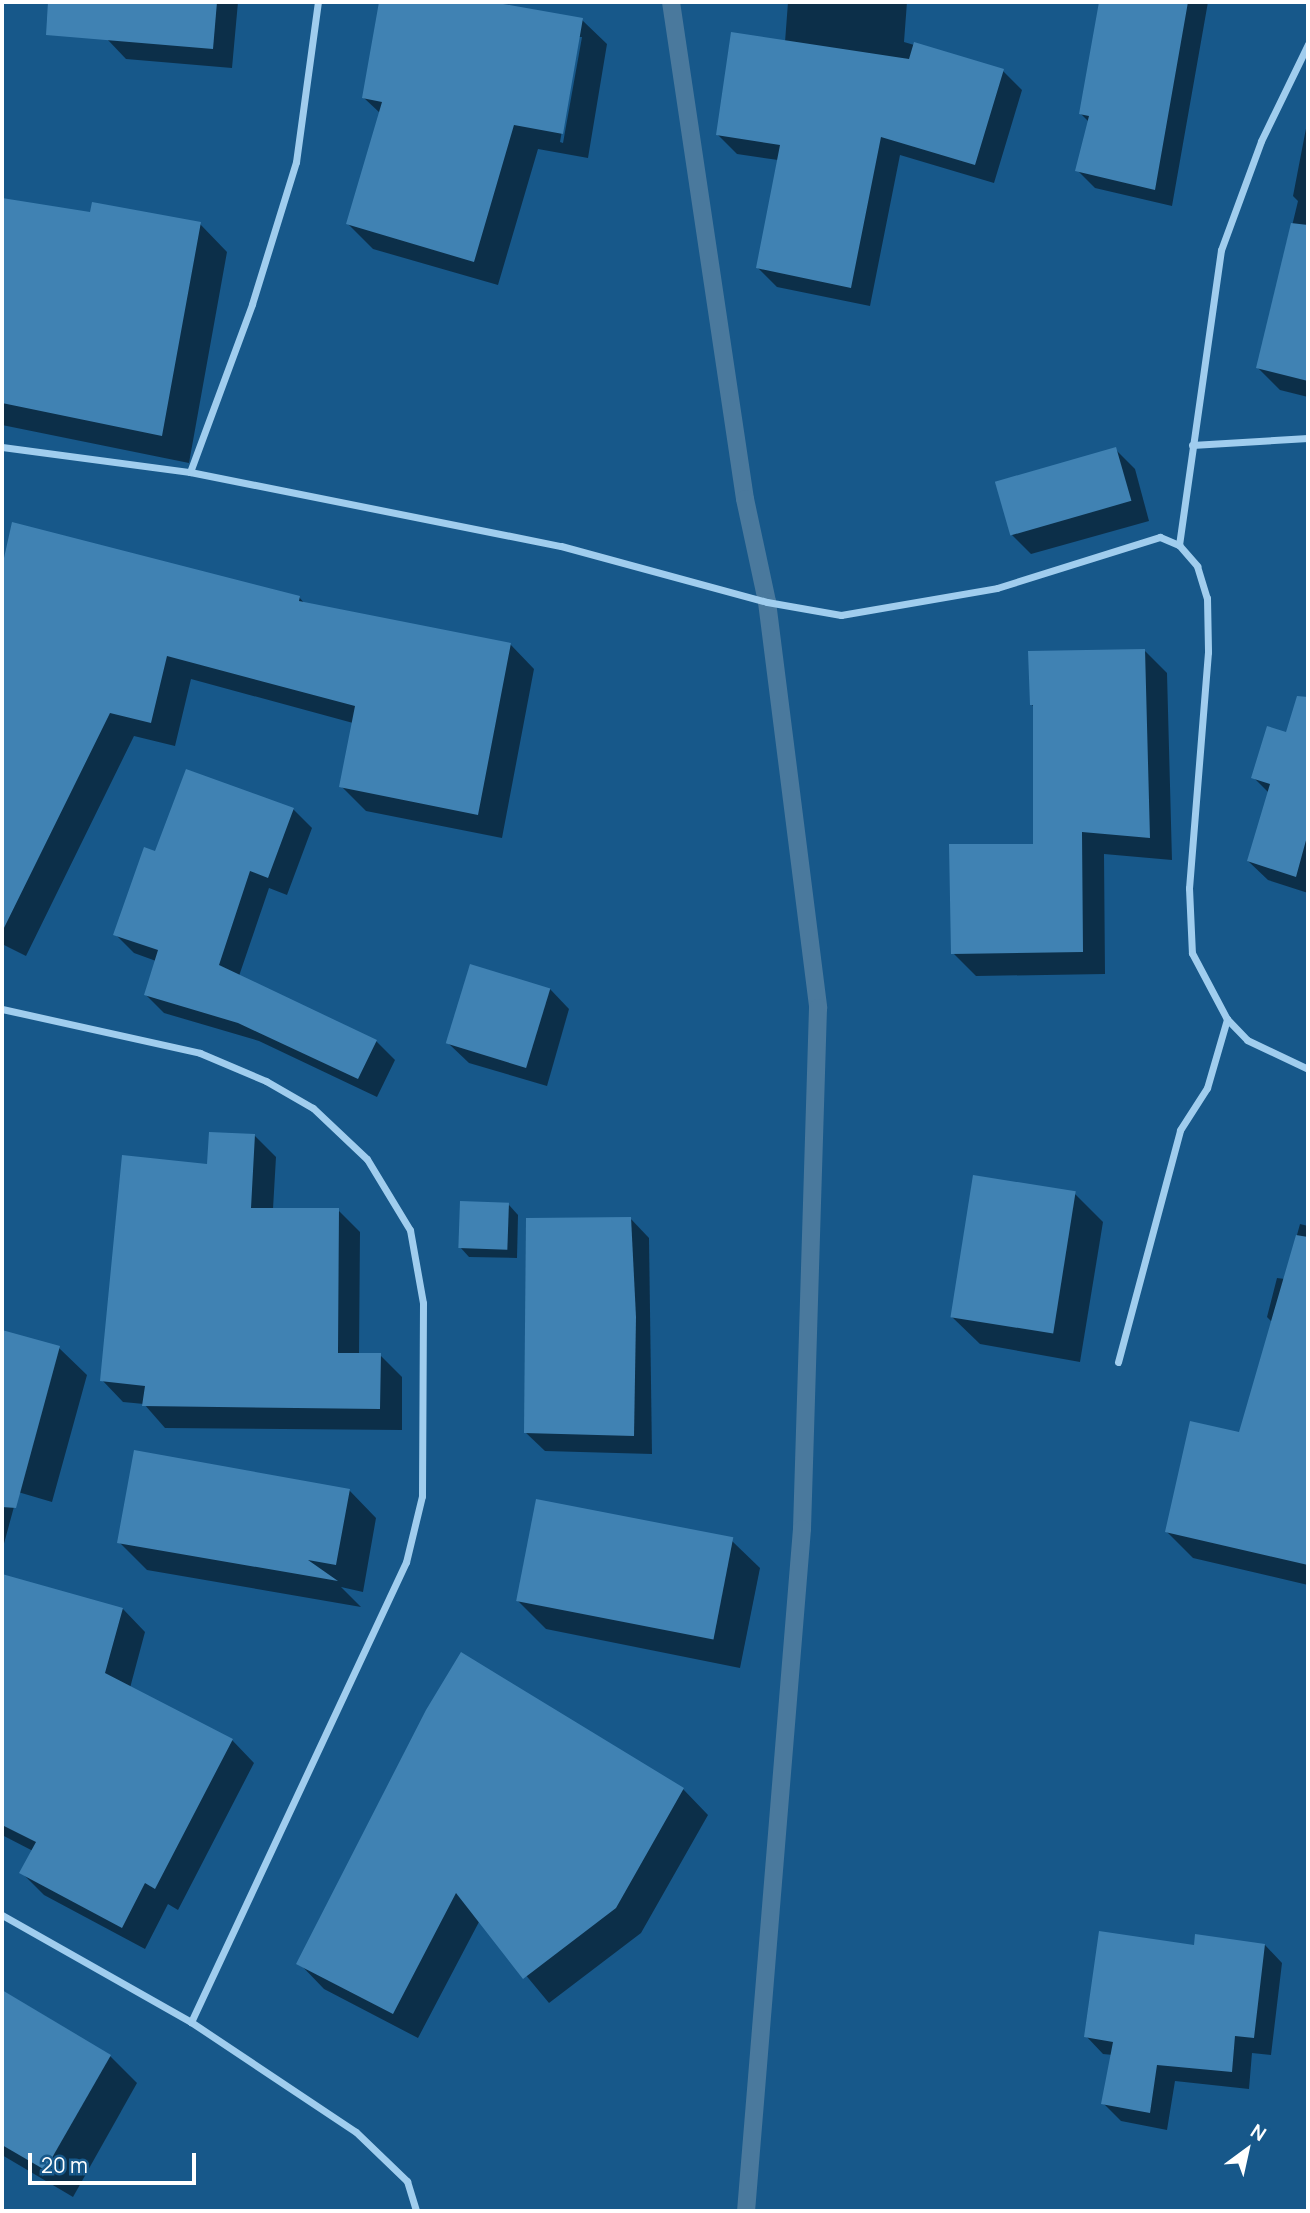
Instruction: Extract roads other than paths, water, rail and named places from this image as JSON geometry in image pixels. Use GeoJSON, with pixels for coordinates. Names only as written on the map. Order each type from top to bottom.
{"type":"FeatureCollection","features":[{"type":"Feature","properties":{"kind":"street"},"geometry":{"type":"LineString","coordinates":[[190,472],[252,304],[296,162],[318,2]]}},
{"type":"Feature","properties":{"kind":"street"},"geometry":{"type":"LineString","coordinates":[[1179,545],[1221,250],[1261,141],[1308,44]]}},
{"type":"Feature","properties":{"kind":"street"},"geometry":{"type":"LineString","coordinates":[[1192,444],[1308,438]]}},
{"type":"Feature","properties":{"kind":"street"},"geometry":{"type":"LineString","coordinates":[[2,447],[190,472],[561,545],[767,602],[841,615],[997,588],[1160,537],[1179,545],[1198,566],[1207,598],[1208,652],[1189,888],[1192,953],[1227,1019],[1247,1040],[1308,1069]]}},
{"type":"Feature","properties":{"kind":"street"},"geometry":{"type":"LineString","coordinates":[[2,1009],[200,1052],[266,1081],[313,1108],[367,1159],[410,1230],[423,1303],[422,1496],[406,1562],[191,2022]]}},
{"type":"Feature","properties":{"kind":"street"},"geometry":{"type":"LineString","coordinates":[[1118,1362],[1180,1130],[1207,1088],[1227,1019]]}},
{"type":"Feature","properties":{"kind":"street"},"geometry":{"type":"LineString","coordinates":[[2,1915],[191,2022],[356,2132],[407,2181],[416,2211]]}},
{"type":"Feature","properties":{"kind":"waterway"},"geometry":{"type":"LineString","coordinates":[[671,2],[745,499],[767,602],[818,1008],[802,1529],[746,2211]]}}]}
